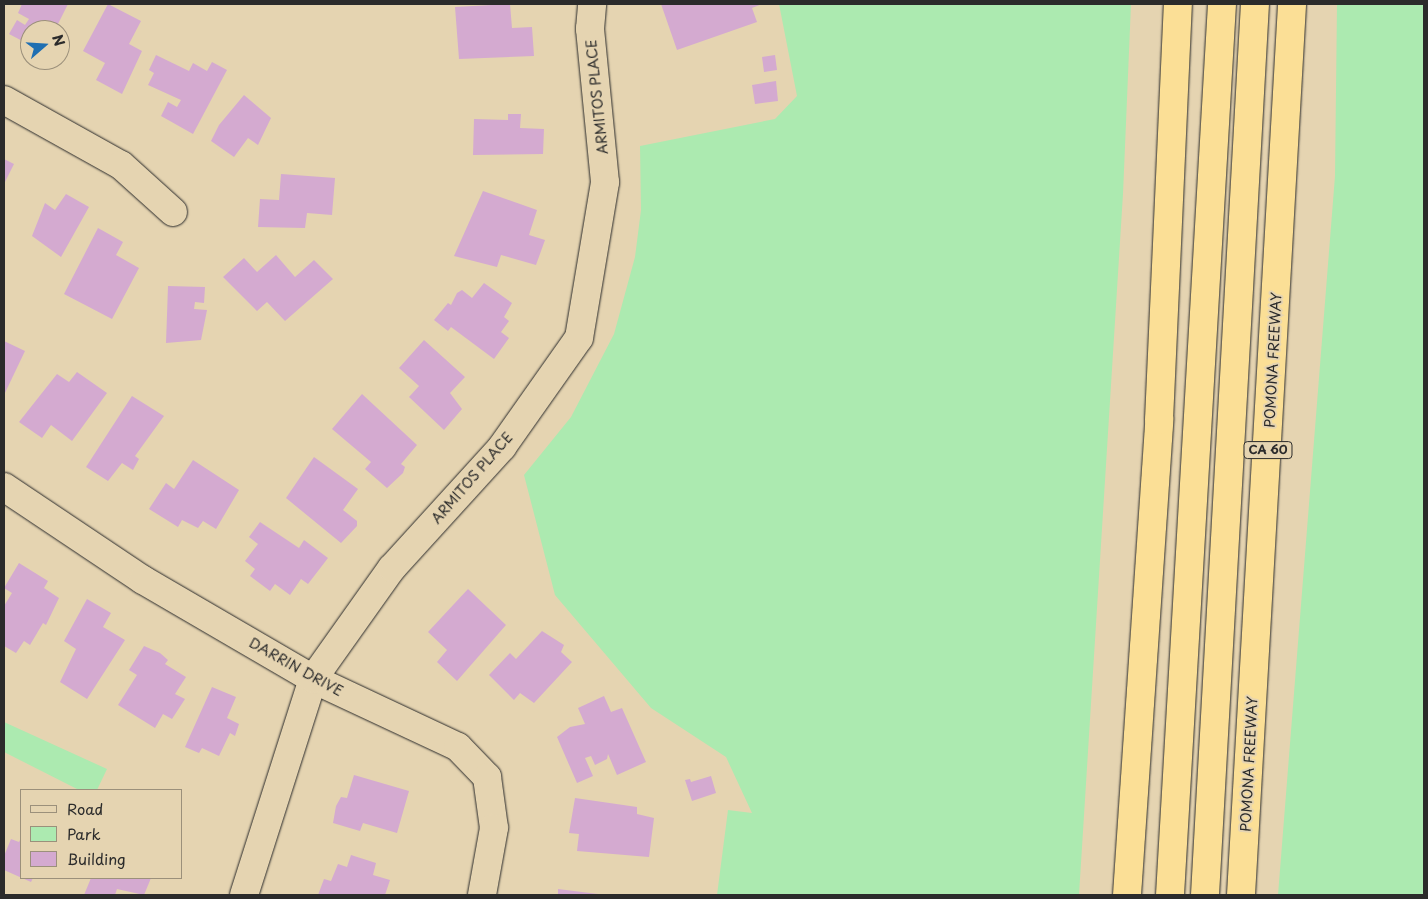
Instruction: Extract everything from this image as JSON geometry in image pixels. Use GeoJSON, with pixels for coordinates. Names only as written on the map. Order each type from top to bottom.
{"type":"FeatureCollection","features":[{"type":"Feature","properties":{"kind":"highway"},"geometry":{"type":"LineString","coordinates":[[1127,895],[1159,420],[1178,4]]}},
{"type":"Feature","properties":{"kind":"highway"},"geometry":{"type":"LineString","coordinates":[[1170,895],[1222,4]]}},
{"type":"Feature","properties":{"kind":"highway"},"geometry":{"type":"LineString","coordinates":[[1205,895],[1255,4]]}},
{"type":"Feature","properties":{"kind":"highway","name":"POMONA FREEWAY"},"geometry":{"type":"LineString","coordinates":[[1241,895],[1292,4]]}},
{"type":"Feature","properties":{"kind":"street","name":"ARMITOS PLACE"},"geometry":{"type":"LineString","coordinates":[[244,895],[313,679],[392,568],[502,447],[579,338],[605,182],[590,29],[592,4]]}},
{"type":"Feature","properties":{"kind":"street"},"geometry":{"type":"LineString","coordinates":[[4,100],[121,165],[173,212]]}},
{"type":"Feature","properties":{"kind":"street","name":"DARRIN DRIVE"},"geometry":{"type":"LineString","coordinates":[[4,487],[143,580],[313,679],[458,747],[487,777],[494,828],[482,895]]}},
{"type":"Feature","properties":{"kind":"green space"},"geometry":{"type":"Polygon","coordinates":[[[779,4],[1131,4],[1123,194],[1079,895],[717,895],[728,810],[752,813],[726,757],[651,708],[555,595],[524,475],[571,417],[614,334],[635,257],[641,210],[640,146],[775,119],[797,96],[779,4]]]}},
{"type":"Feature","properties":{"kind":"green space"},"geometry":{"type":"Polygon","coordinates":[[[1337,4],[1424,4],[1424,895],[1278,895],[1335,176],[1337,4]]]}},
{"type":"Feature","properties":{"kind":"green space"},"geometry":{"type":"Polygon","coordinates":[[[4,722],[107,769],[97,789],[77,789],[4,752],[4,722]]]}},
{"type":"Feature","properties":{"kind":"building"},"geometry":{"type":"Polygon","coordinates":[[[22,4],[68,4],[60,20],[28,20],[18,13],[22,4]]]}},
{"type":"Feature","properties":{"kind":"building"},"geometry":{"type":"Polygon","coordinates":[[[108,4],[141,21],[129,44],[142,51],[122,94],[96,80],[105,63],[83,51],[108,4]]]}},
{"type":"Feature","properties":{"kind":"building"},"geometry":{"type":"Polygon","coordinates":[[[510,4],[512,28],[532,27],[534,56],[459,59],[455,7],[510,4]]]}},
{"type":"Feature","properties":{"kind":"building"},"geometry":{"type":"Polygon","coordinates":[[[661,4],[762,4],[752,8],[757,22],[677,50],[661,4]]]}},
{"type":"Feature","properties":{"kind":"building"},"geometry":{"type":"Polygon","coordinates":[[[17,20],[20,22],[20,40],[9,34],[17,20]]]}},
{"type":"Feature","properties":{"kind":"building"},"geometry":{"type":"Polygon","coordinates":[[[156,55],[189,71],[193,63],[207,71],[212,62],[227,70],[193,134],[161,116],[168,102],[177,107],[181,100],[148,85],[154,73],[149,70],[156,55]]]}},
{"type":"Feature","properties":{"kind":"building"},"geometry":{"type":"Polygon","coordinates":[[[775,55],[777,70],[764,72],[762,57],[775,55]]]}},
{"type":"Feature","properties":{"kind":"building"},"geometry":{"type":"Polygon","coordinates":[[[776,81],[778,101],[755,104],[752,85],[776,81]]]}},
{"type":"Feature","properties":{"kind":"building"},"geometry":{"type":"Polygon","coordinates":[[[244,95],[271,118],[258,145],[248,138],[234,157],[211,141],[219,125],[244,95]]]}},
{"type":"Feature","properties":{"kind":"building"},"geometry":{"type":"Polygon","coordinates":[[[508,114],[521,114],[520,128],[544,129],[543,154],[473,155],[474,119],[508,120],[508,114]]]}},
{"type":"Feature","properties":{"kind":"building"},"geometry":{"type":"Polygon","coordinates":[[[4,159],[14,164],[4,184],[4,159]]]}},
{"type":"Feature","properties":{"kind":"building"},"geometry":{"type":"Polygon","coordinates":[[[281,174],[335,178],[332,215],[307,213],[305,228],[258,227],[260,199],[279,200],[281,174]]]}},
{"type":"Feature","properties":{"kind":"building"},"geometry":{"type":"Polygon","coordinates":[[[483,191],[537,210],[529,235],[545,240],[536,265],[501,255],[497,267],[454,256],[483,191]]]}},
{"type":"Feature","properties":{"kind":"building"},"geometry":{"type":"Polygon","coordinates":[[[66,194],[89,207],[61,257],[32,236],[45,203],[55,210],[66,194]]]}},
{"type":"Feature","properties":{"kind":"building"},"geometry":{"type":"Polygon","coordinates":[[[98,228],[123,242],[116,255],[139,268],[112,319],[64,294],[98,228]]]}},
{"type":"Feature","properties":{"kind":"building"},"geometry":{"type":"Polygon","coordinates":[[[276,255],[295,277],[314,260],[333,279],[285,321],[267,302],[257,311],[223,277],[244,258],[257,272],[276,255]]]}},
{"type":"Feature","properties":{"kind":"building"},"geometry":{"type":"Polygon","coordinates":[[[484,283],[512,303],[504,317],[509,321],[501,332],[509,338],[494,359],[451,327],[448,331],[434,320],[448,303],[451,305],[457,293],[462,290],[472,298],[484,283]]]}},
{"type":"Feature","properties":{"kind":"building"},"geometry":{"type":"Polygon","coordinates":[[[168,286],[205,287],[204,303],[195,302],[194,309],[207,310],[201,340],[166,343],[168,286]]]}},
{"type":"Feature","properties":{"kind":"building"},"geometry":{"type":"Polygon","coordinates":[[[424,340],[465,377],[450,393],[462,409],[444,430],[409,397],[419,386],[399,368],[424,340]]]}},
{"type":"Feature","properties":{"kind":"building"},"geometry":{"type":"Polygon","coordinates":[[[4,341],[25,351],[4,395],[4,341]]]}},
{"type":"Feature","properties":{"kind":"building"},"geometry":{"type":"Polygon","coordinates":[[[77,372],[107,393],[72,441],[51,425],[42,438],[19,422],[57,374],[69,382],[77,372]]]}},
{"type":"Feature","properties":{"kind":"building"},"geometry":{"type":"Polygon","coordinates":[[[362,394],[417,445],[401,464],[405,467],[403,473],[387,488],[365,469],[371,462],[332,429],[362,394]]]}},
{"type":"Feature","properties":{"kind":"building"},"geometry":{"type":"Polygon","coordinates":[[[132,396],[164,416],[135,456],[139,459],[133,470],[122,463],[108,481],[86,467],[132,396]]]}},
{"type":"Feature","properties":{"kind":"building"},"geometry":{"type":"Polygon","coordinates":[[[314,457],[358,489],[343,510],[357,521],[357,526],[341,543],[286,498],[314,457]]]}},
{"type":"Feature","properties":{"kind":"building"},"geometry":{"type":"Polygon","coordinates":[[[193,460],[239,490],[216,529],[203,521],[198,528],[182,520],[178,527],[149,509],[166,483],[174,489],[193,460]]]}},
{"type":"Feature","properties":{"kind":"building"},"geometry":{"type":"Polygon","coordinates":[[[260,522],[299,548],[304,540],[328,558],[308,584],[301,579],[290,595],[275,584],[270,591],[250,576],[255,569],[245,561],[258,544],[249,537],[260,522]]]}},
{"type":"Feature","properties":{"kind":"building"},"geometry":{"type":"Polygon","coordinates":[[[19,563],[48,581],[44,588],[59,598],[46,625],[43,623],[30,645],[24,641],[16,653],[4,646],[4,606],[12,593],[4,588],[19,563]]]}},
{"type":"Feature","properties":{"kind":"building"},"geometry":{"type":"Polygon","coordinates":[[[468,589],[506,625],[457,681],[437,662],[447,650],[428,632],[468,589]]]}},
{"type":"Feature","properties":{"kind":"building"},"geometry":{"type":"Polygon","coordinates":[[[87,599],[111,613],[103,627],[125,640],[87,699],[60,682],[76,649],[64,641],[87,599]]]}},
{"type":"Feature","properties":{"kind":"building"},"geometry":{"type":"Polygon","coordinates":[[[542,631],[564,645],[561,652],[572,662],[534,703],[520,693],[514,700],[489,675],[510,653],[516,659],[542,631]]]}},
{"type":"Feature","properties":{"kind":"building"},"geometry":{"type":"Polygon","coordinates":[[[144,646],[160,653],[168,660],[165,664],[186,677],[175,694],[185,699],[172,719],[163,714],[155,728],[118,705],[137,675],[129,670],[144,646]]]}},
{"type":"Feature","properties":{"kind":"building"},"geometry":{"type":"Polygon","coordinates":[[[212,687],[236,697],[227,718],[239,724],[235,736],[230,733],[219,756],[202,748],[199,753],[185,747],[212,687]]]}},
{"type":"Feature","properties":{"kind":"building"},"geometry":{"type":"Polygon","coordinates":[[[604,696],[611,712],[622,708],[646,762],[617,775],[608,754],[607,759],[595,765],[591,756],[585,758],[593,776],[577,783],[557,737],[570,727],[585,724],[578,708],[604,696]]]}},
{"type":"Feature","properties":{"kind":"building"},"geometry":{"type":"Polygon","coordinates":[[[354,775],[409,791],[397,833],[363,823],[360,831],[333,823],[336,806],[341,797],[347,798],[354,775]]]}},
{"type":"Feature","properties":{"kind":"building"},"geometry":{"type":"Polygon","coordinates":[[[711,776],[716,793],[692,801],[685,780],[690,779],[691,782],[711,776]]]}},
{"type":"Feature","properties":{"kind":"building"},"geometry":{"type":"Polygon","coordinates":[[[575,798],[637,807],[637,814],[654,818],[649,857],[577,851],[579,834],[569,833],[575,798]]]}},
{"type":"Feature","properties":{"kind":"building"},"geometry":{"type":"Polygon","coordinates":[[[11,839],[19,842],[20,840],[20,878],[4,870],[4,856],[11,839]]]}},
{"type":"Feature","properties":{"kind":"building"},"geometry":{"type":"Polygon","coordinates":[[[351,855],[376,863],[373,875],[390,880],[385,895],[318,895],[324,879],[331,881],[338,864],[347,867],[351,855]]]}},
{"type":"Feature","properties":{"kind":"building"},"geometry":{"type":"Polygon","coordinates":[[[91,879],[151,879],[144,895],[117,889],[115,895],[84,895],[91,879]]]}},
{"type":"Feature","properties":{"kind":"building"},"geometry":{"type":"Polygon","coordinates":[[[558,889],[598,894],[598,895],[558,895],[558,889]]]}}]}
